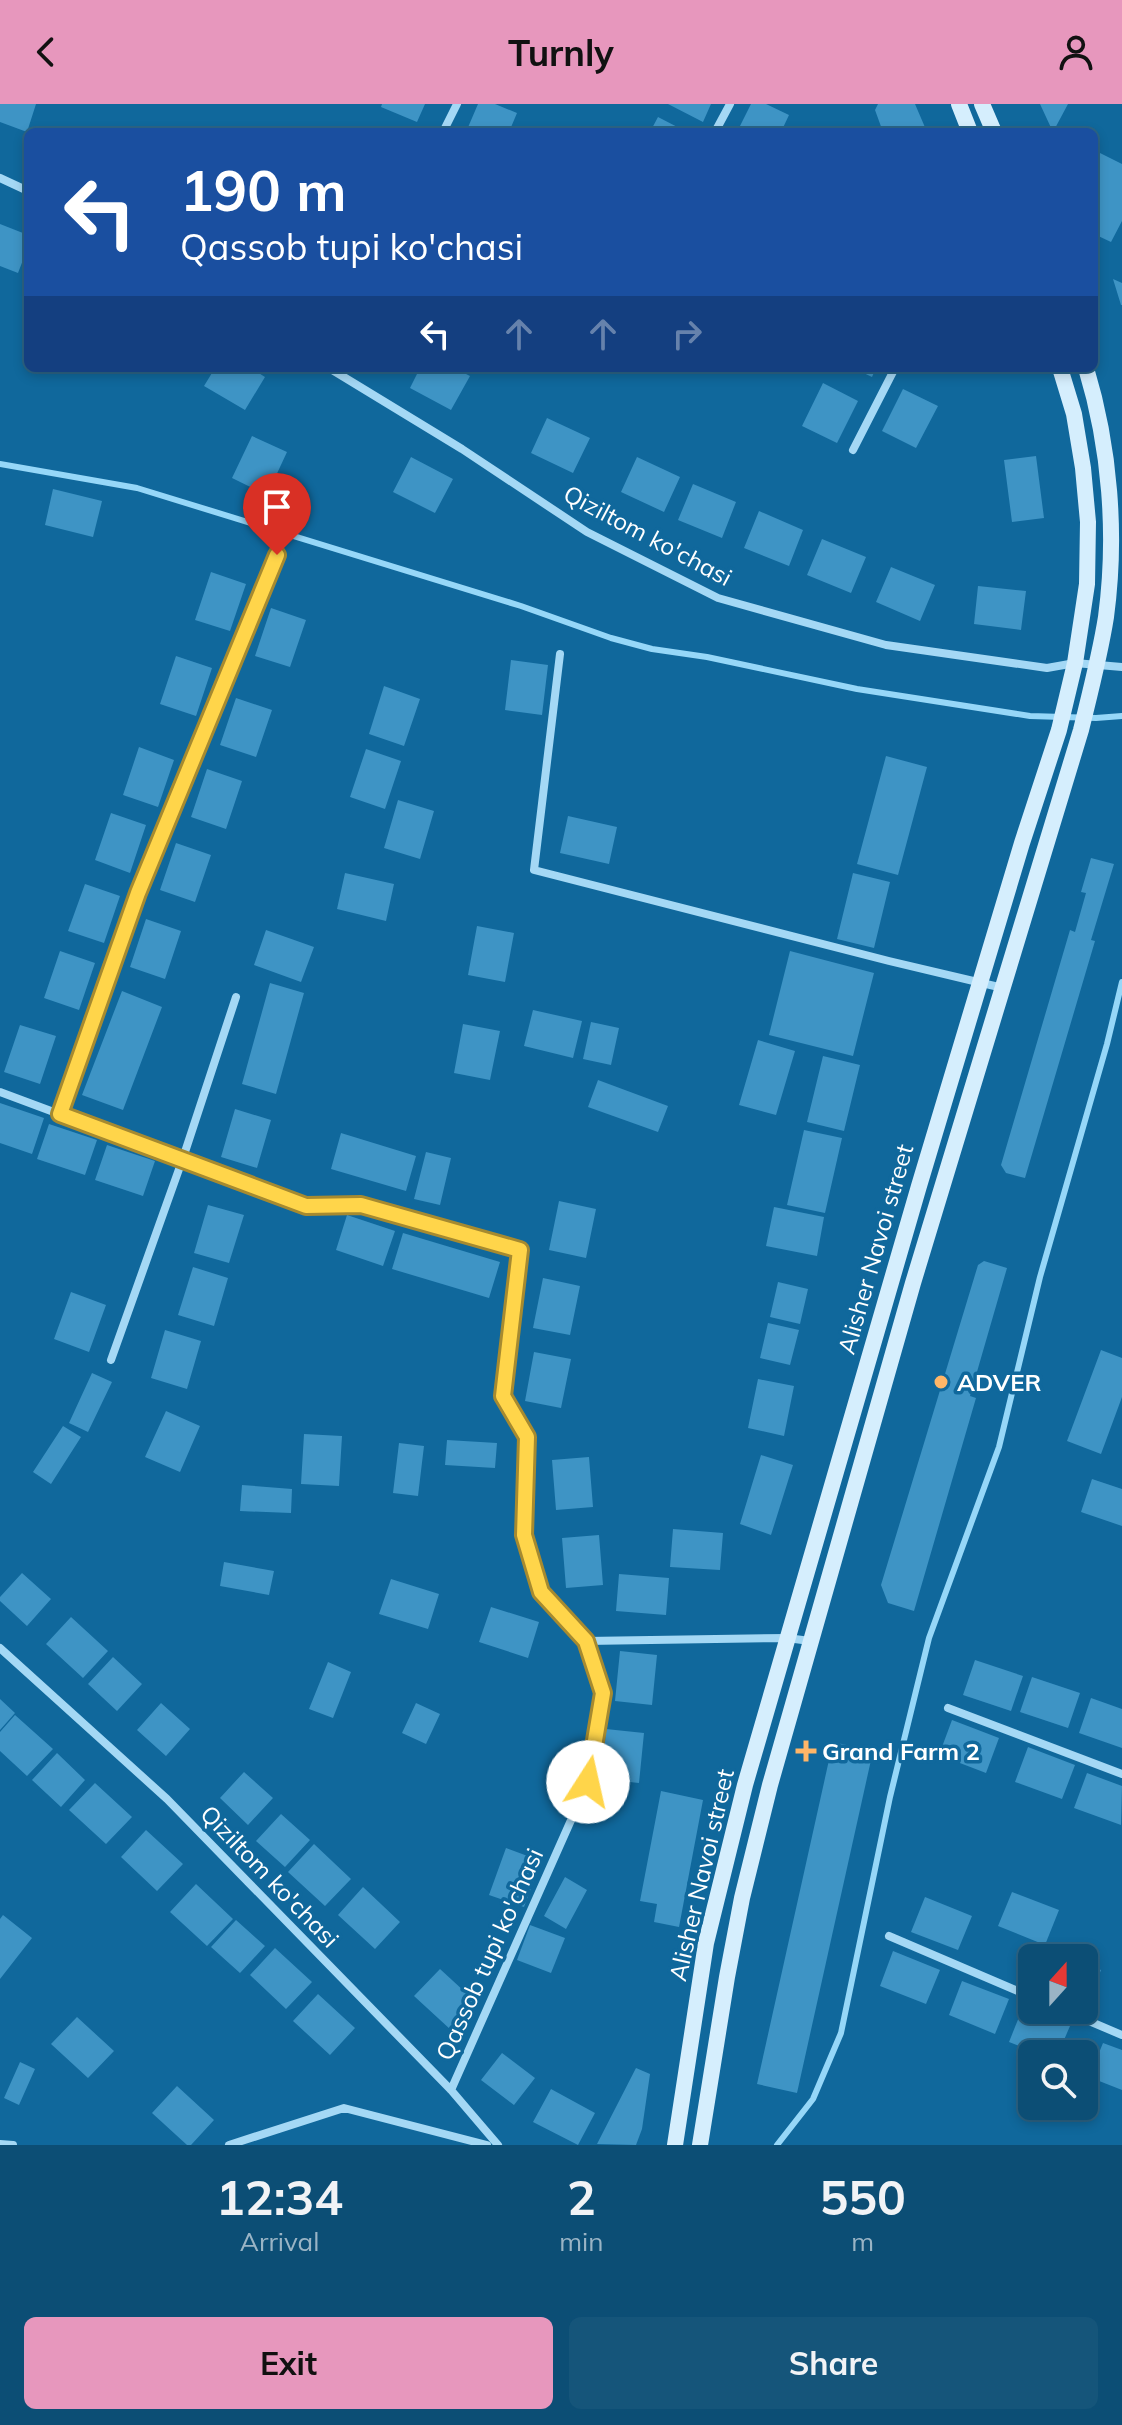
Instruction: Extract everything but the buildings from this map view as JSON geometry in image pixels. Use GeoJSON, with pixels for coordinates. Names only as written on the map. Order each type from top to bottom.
{"type":"FeatureCollection","features":[{"type":"Feature","properties":{"kind":"main road"},"geometry":{"type":"LineString","coordinates":[[959,104],[968,128]]}},
{"type":"Feature","properties":{"kind":"main road"},"geometry":{"type":"LineString","coordinates":[[982,104],[992,128]]}},
{"type":"Feature","properties":{"kind":"main road","name":"Alisher Navoi street"},"geometry":{"type":"LineString","coordinates":[[675,2145],[706,1943],[745,1785],[1022,843],[1059,730],[1075,663],[1087,584],[1088,522],[1074,414],[1061,372]]}},
{"type":"Feature","properties":{"kind":"main road","name":"Alisher Navoi street"},"geometry":{"type":"LineString","coordinates":[[700,2145],[742,1898],[770,1785],[859,1473],[1081,730],[1097,663],[1111,569],[1110,502],[1094,394],[1087,372]]}},
{"type":"Feature","properties":{"kind":"main road"},"geometry":{"type":"LineString","coordinates":[[837,1466],[859,1473]]}},
{"type":"Feature","properties":{"kind":"street"},"geometry":{"type":"LineString","coordinates":[[445,128],[457,104]]}},
{"type":"Feature","properties":{"kind":"street"},"geometry":{"type":"LineString","coordinates":[[717,128],[730,104]]}},
{"type":"Feature","properties":{"kind":"street"},"geometry":{"type":"LineString","coordinates":[[0,178],[24,189]]}},
{"type":"Feature","properties":{"kind":"street","name":"Qiziltom ko'chasi"},"geometry":{"type":"LineString","coordinates":[[336,372],[462,449],[587,532],[718,598],[886,645],[1047,668],[1075,663],[1122,667]]}},
{"type":"Feature","properties":{"kind":"street"},"geometry":{"type":"LineString","coordinates":[[853,450],[893,372]]}},
{"type":"Feature","properties":{"kind":"street"},"geometry":{"type":"LineString","coordinates":[[60,1114],[138,893],[277,555]]}},
{"type":"Feature","properties":{"kind":"street"},"geometry":{"type":"LineString","coordinates":[[560,654],[534,870],[1003,988]]}},
{"type":"Feature","properties":{"kind":"street"},"geometry":{"type":"LineString","coordinates":[[111,1360],[236,997]]}},
{"type":"Feature","properties":{"kind":"street","name":"Qassob tupi ko'chasi"},"geometry":{"type":"LineString","coordinates":[[0,1092],[306,1206],[361,1205],[520,1250],[503,1396],[527,1437],[524,1535],[541,1592],[586,1641],[603,1693],[588,1782],[451,2090]]}},
{"type":"Feature","properties":{"kind":"street"},"geometry":{"type":"LineString","coordinates":[[586,1641],[787,1638],[810,1641]]}},
{"type":"Feature","properties":{"kind":"street","name":"Qiziltom ko'chasi"},"geometry":{"type":"LineString","coordinates":[[0,1648],[167,1799],[451,2090],[498,2145]]}},
{"type":"Feature","properties":{"kind":"street"},"geometry":{"type":"LineString","coordinates":[[948,1708],[1122,1774]]}},
{"type":"Feature","properties":{"kind":"street"},"geometry":{"type":"LineString","coordinates":[[889,1936],[1018,1991]]}},
{"type":"Feature","properties":{"kind":"street"},"geometry":{"type":"LineString","coordinates":[[1096,2024],[1122,2035]]}},
{"type":"Feature","properties":{"kind":"street"},"geometry":{"type":"LineString","coordinates":[[229,2145],[344,2108],[487,2145]]}},
{"type":"Feature","properties":{"kind":"street"},"geometry":{"type":"LineString","coordinates":[[0,2144],[13,2145]]}},
{"type":"Feature","properties":{"kind":"waterway"},"geometry":{"type":"LineString","coordinates":[[0,464],[137,488],[652,649],[707,657],[857,689],[1030,716],[1122,716]]}},
{"type":"Feature","properties":{"kind":"waterway"},"geometry":{"type":"LineString","coordinates":[[777,2145],[813,2099],[841,2033],[890,1797],[929,1638],[999,1447],[1040,1277],[1122,982]]}},
{"type":"Feature","properties":{"kind":"place","name":"ADVER"},"geometry":{"type":"Point","coordinates":[941,1382]}},
{"type":"Feature","properties":{"kind":"place","name":"Grand Farm 2"},"geometry":{"type":"Point","coordinates":[806,1751]}},
{"type":"Feature","properties":{"kind":"route"},"geometry":{"type":"LineString","coordinates":[[277,555],[138,893],[60,1114],[306,1206],[361,1205],[520,1250],[503,1396],[527,1437],[524,1535],[541,1592],[586,1641],[603,1693],[588,1782]]}}]}
